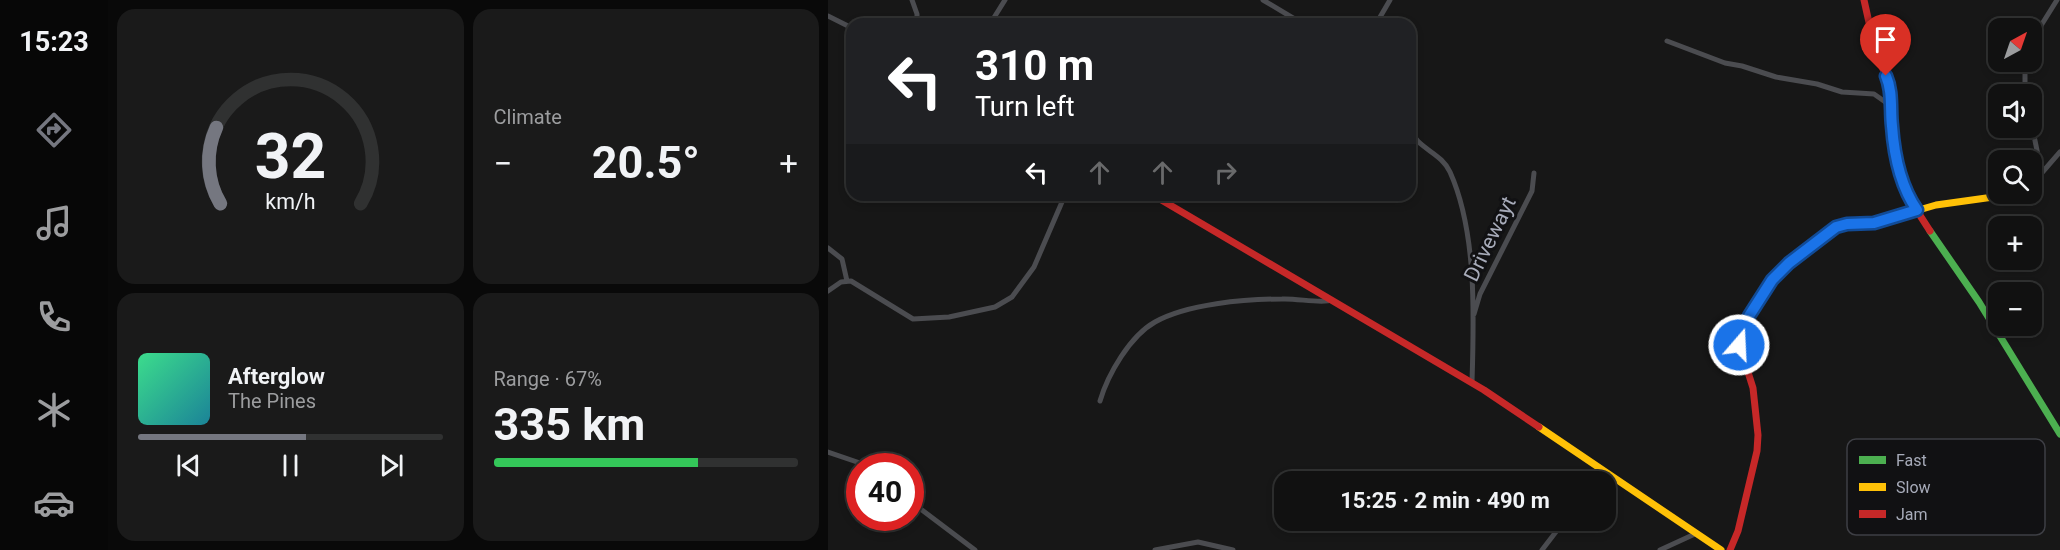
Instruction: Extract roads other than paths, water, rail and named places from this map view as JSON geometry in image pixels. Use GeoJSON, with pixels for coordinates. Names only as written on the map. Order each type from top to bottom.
{"type":"FeatureCollection","features":[{"type":"Feature","properties":{"kind":"street"},"geometry":{"type":"LineString","coordinates":[[912,0],[917,18]]}},
{"type":"Feature","properties":{"kind":"street"},"geometry":{"type":"LineString","coordinates":[[994,18],[1005,0]]}},
{"type":"Feature","properties":{"kind":"street"},"geometry":{"type":"LineString","coordinates":[[1263,0],[1293,18]]}},
{"type":"Feature","properties":{"kind":"street"},"geometry":{"type":"LineString","coordinates":[[1380,18],[1390,0]]}},
{"type":"Feature","properties":{"kind":"street"},"geometry":{"type":"LineString","coordinates":[[1864,0],[1874,45],[1890,88],[1892,126],[1898,165],[1912,203],[1979,302],[2060,434]]}},
{"type":"Feature","properties":{"kind":"street"},"geometry":{"type":"LineString","coordinates":[[2042,24],[2057,0]]}},
{"type":"Feature","properties":{"kind":"street"},"geometry":{"type":"LineString","coordinates":[[828,16],[846,25]]}},
{"type":"Feature","properties":{"kind":"street"},"geometry":{"type":"LineString","coordinates":[[1666,41],[1715,60],[1776,77],[1817,84],[1842,93],[1874,94],[1891,106]]}},
{"type":"Feature","properties":{"kind":"street"},"geometry":{"type":"LineString","coordinates":[[1416,140],[1443,160],[1458,191],[1466,223],[1472,318],[1472,382]]}},
{"type":"Feature","properties":{"kind":"street"},"geometry":{"type":"LineString","coordinates":[[2042,173],[2060,152]]}},
{"type":"Feature","properties":{"kind":"street"},"geometry":{"type":"LineString","coordinates":[[2051,164],[2060,162]]}},
{"type":"Feature","properties":{"kind":"street","name":"Drivewayt"},"geometry":{"type":"LineString","coordinates":[[1472,318],[1480,294],[1532,191],[1534,173]]}},
{"type":"Feature","properties":{"kind":"street"},"geometry":{"type":"LineString","coordinates":[[1730,550],[1738,531],[1757,451],[1758,429],[1753,388],[1739,345],[1742,332],[1758,300],[1778,273],[1838,226],[1874,223],[1936,205],[1988,198]]}},
{"type":"Feature","properties":{"kind":"street"},"geometry":{"type":"LineString","coordinates":[[828,291],[841,282],[847,281],[856,284],[880,301],[913,319],[950,317],[995,307],[1012,297],[1034,267],[1062,201]]}},
{"type":"Feature","properties":{"kind":"street"},"geometry":{"type":"LineString","coordinates":[[1163,201],[1472,382],[1605,471]]}},
{"type":"Feature","properties":{"kind":"street"},"geometry":{"type":"LineString","coordinates":[[828,248],[842,259],[847,281]]}},
{"type":"Feature","properties":{"kind":"street"},"geometry":{"type":"LineString","coordinates":[[1100,400],[1110,373],[1135,339],[1156,322],[1211,304],[1293,298],[1324,302],[1332,300]]}},
{"type":"Feature","properties":{"kind":"street"},"geometry":{"type":"LineString","coordinates":[[828,452],[846,458]]}},
{"type":"Feature","properties":{"kind":"street"},"geometry":{"type":"LineString","coordinates":[[1616,479],[1697,533],[1716,549]]}},
{"type":"Feature","properties":{"kind":"street"},"geometry":{"type":"LineString","coordinates":[[924,512],[975,550]]}},
{"type":"Feature","properties":{"kind":"street"},"geometry":{"type":"LineString","coordinates":[[1542,550],[1557,531]]}},
{"type":"Feature","properties":{"kind":"street"},"geometry":{"type":"LineString","coordinates":[[1660,550],[1697,533]]}},
{"type":"Feature","properties":{"kind":"street"},"geometry":{"type":"LineString","coordinates":[[1155,550],[1198,542],[1233,550]]}}]}
